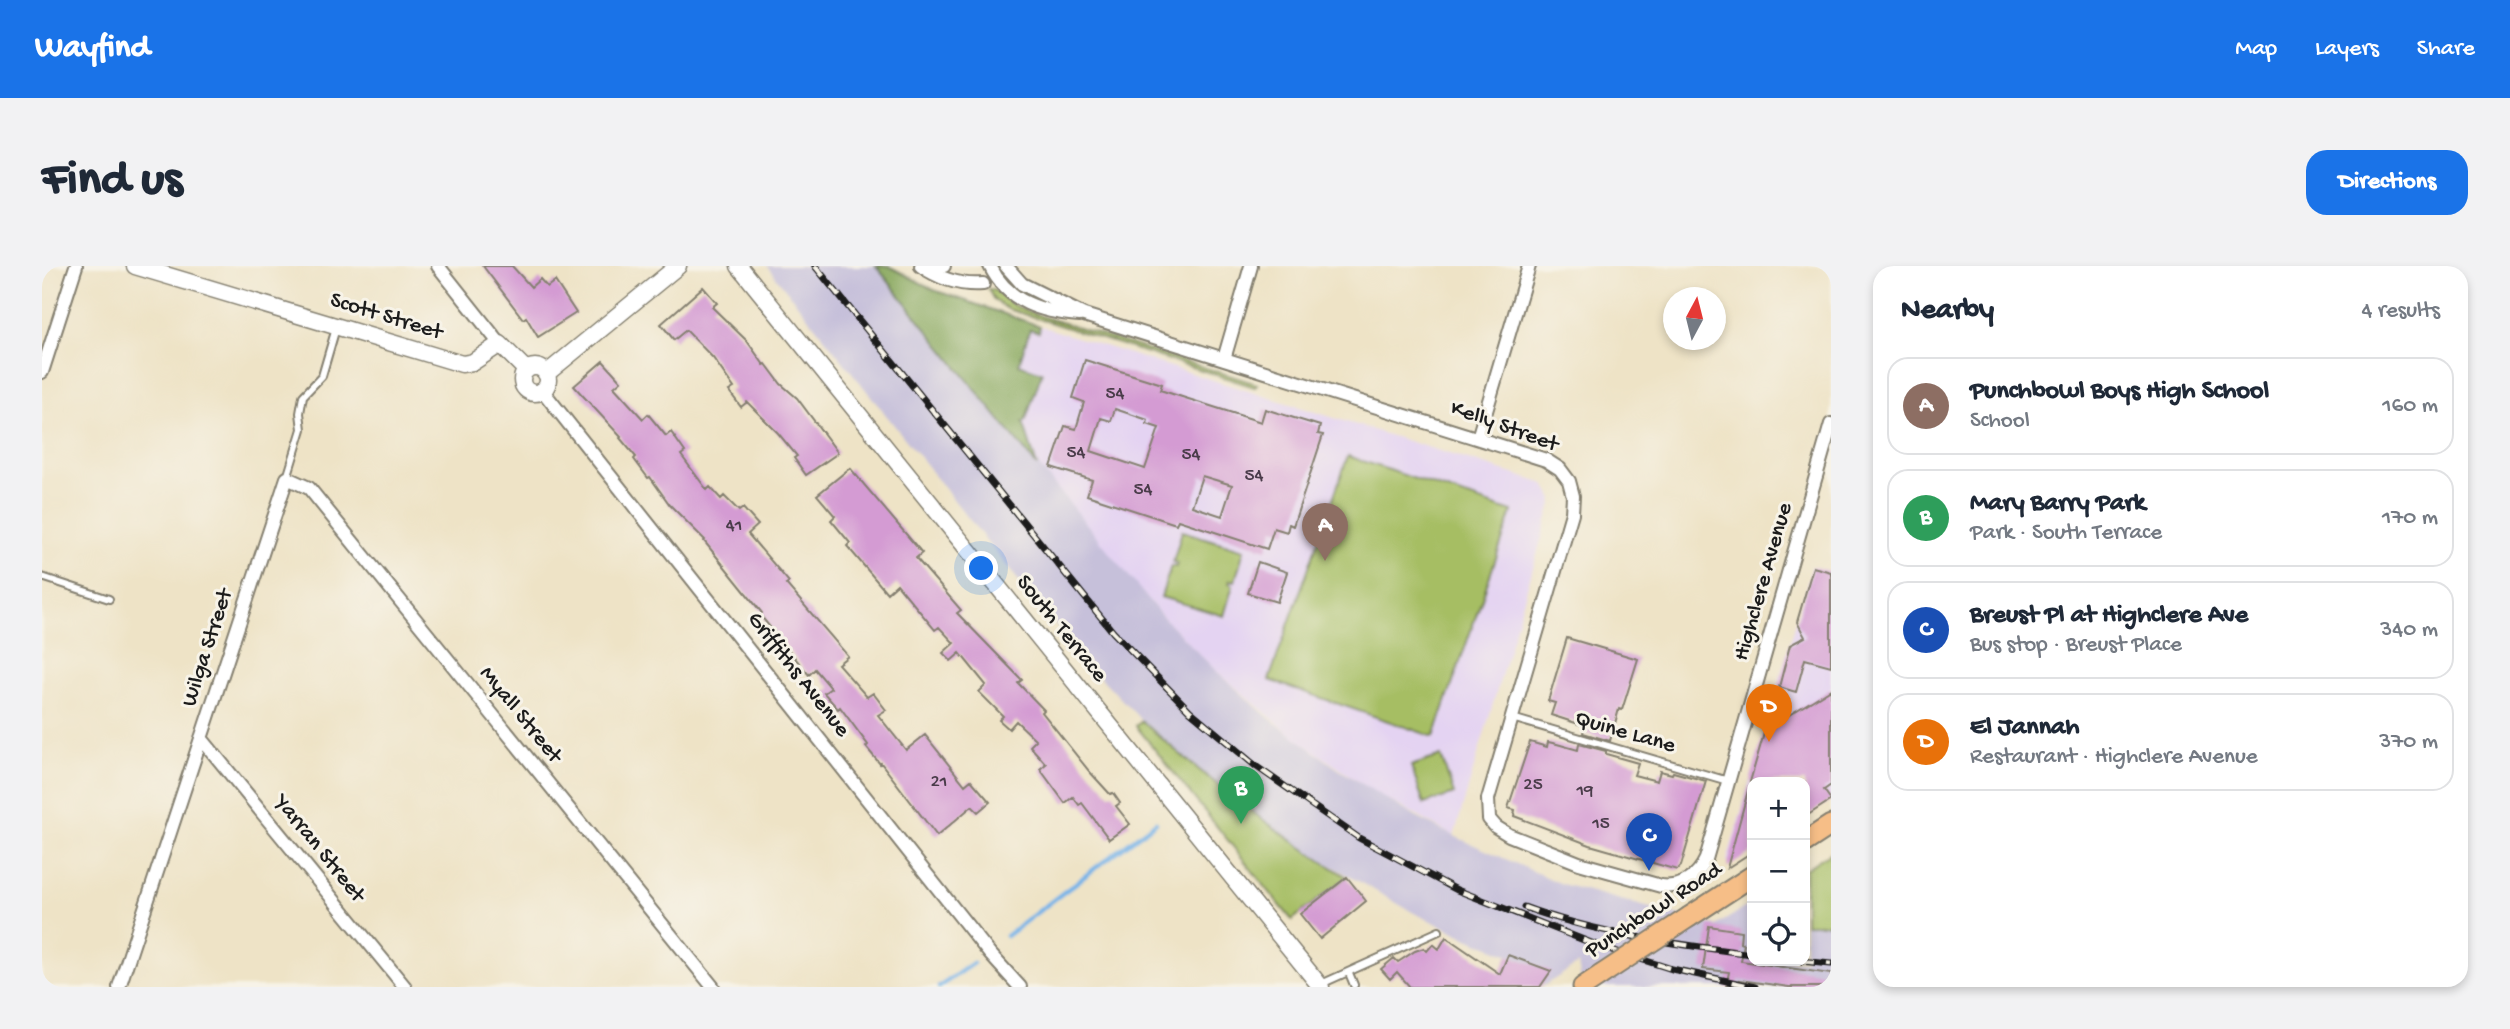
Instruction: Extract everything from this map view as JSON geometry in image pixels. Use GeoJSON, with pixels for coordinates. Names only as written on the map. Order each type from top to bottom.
{"type":"FeatureCollection","features":[{"type":"Feature","properties":{"kind":"main road"},"geometry":{"type":"LineString","coordinates":[[1808,840],[1831,825]]}},
{"type":"Feature","properties":{"kind":"main road","name":"Punchbowl Road"},"geometry":{"type":"LineString","coordinates":[[1583,987],[1747,879]]}},
{"type":"Feature","properties":{"kind":"street"},"geometry":{"type":"LineString","coordinates":[[42,373],[76,266]]}},
{"type":"Feature","properties":{"kind":"street","name":"Scott Street"},"geometry":{"type":"LineString","coordinates":[[135,266],[462,363],[473,362],[500,344]]}},
{"type":"Feature","properties":{"kind":"street"},"geometry":{"type":"LineString","coordinates":[[438,266],[500,344],[526,370]]}},
{"type":"Feature","properties":{"kind":"street"},"geometry":{"type":"LineString","coordinates":[[546,374],[678,266]]}},
{"type":"Feature","properties":{"kind":"street","name":"South Terrace"},"geometry":{"type":"LineString","coordinates":[[739,266],[1318,986]]}},
{"type":"Feature","properties":{"kind":"street"},"geometry":{"type":"LineString","coordinates":[[921,266],[944,266]]}},
{"type":"Feature","properties":{"kind":"street"},"geometry":{"type":"LineString","coordinates":[[921,266],[950,281],[983,284]]}},
{"type":"Feature","properties":{"kind":"street","name":"Kelly Street"},"geometry":{"type":"LineString","coordinates":[[990,266],[1000,283],[1018,299],[1042,310],[1084,315]]}},
{"type":"Feature","properties":{"kind":"street","name":"Kelly Street"},"geometry":{"type":"LineString","coordinates":[[1006,266],[1014,277],[1032,290],[1084,315],[1553,464],[1565,475],[1573,496],[1572,513],[1488,799],[1489,819],[1509,835],[1579,863],[1654,884],[1675,887],[1699,872]]}},
{"type":"Feature","properties":{"kind":"street"},"geometry":{"type":"LineString","coordinates":[[1224,359],[1251,266]]}},
{"type":"Feature","properties":{"kind":"street"},"geometry":{"type":"LineString","coordinates":[[1478,438],[1529,266]]}},
{"type":"Feature","properties":{"kind":"street"},"geometry":{"type":"LineString","coordinates":[[535,367],[546,374],[547,383],[542,390],[533,392],[525,388],[522,382],[526,370],[535,367]]}},
{"type":"Feature","properties":{"kind":"street","name":"Griffiths Avenue"},"geometry":{"type":"LineString","coordinates":[[542,390],[990,954],[1020,987]]}},
{"type":"Feature","properties":{"kind":"street","name":"Highclere Avenue"},"geometry":{"type":"LineString","coordinates":[[1699,872],[1729,781],[1831,424]]}},
{"type":"Feature","properties":{"kind":"street","name":"Wilga Street"},"geometry":{"type":"LineString","coordinates":[[119,987],[287,478]]}},
{"type":"Feature","properties":{"kind":"street","name":"Myall Street"},"geometry":{"type":"LineString","coordinates":[[287,478],[309,488],[713,987]]}},
{"type":"Feature","properties":{"kind":"street","name":"Yarran Street"},"geometry":{"type":"LineString","coordinates":[[201,738],[405,987]]}},
{"type":"Feature","properties":{"kind":"lane","name":"Wilga Street"},"geometry":{"type":"LineString","coordinates":[[287,478],[302,429],[300,413],[303,396],[322,376],[337,327]]}},
{"type":"Feature","properties":{"kind":"lane"},"geometry":{"type":"LineString","coordinates":[[42,577],[109,599]]}},
{"type":"Feature","properties":{"kind":"lane","name":"Quine Lane"},"geometry":{"type":"LineString","coordinates":[[1512,718],[1729,781]]}},
{"type":"Feature","properties":{"kind":"lane"},"geometry":{"type":"LineString","coordinates":[[1318,986],[1439,932]]}},
{"type":"Feature","properties":{"kind":"lane"},"geometry":{"type":"LineString","coordinates":[[1349,972],[1354,985]]}},
{"type":"Feature","properties":{"kind":"shaded area"},"geometry":{"type":"Polygon","coordinates":[[[767,266],[876,266],[1160,614],[1215,670],[1269,718],[1338,769],[1416,817],[1562,884],[1716,926],[1747,906],[1747,966],[1810,966],[1810,924],[1831,924],[1831,987],[1582,987],[1578,964],[1542,987],[1547,970],[1414,913],[1299,847],[1235,801],[1142,721],[1104,681],[1009,569],[767,266]]]}},
{"type":"Feature","properties":{"kind":"shaded area"},"geometry":{"type":"Polygon","coordinates":[[[986,309],[1545,484],[1553,500],[1454,836],[1372,791],[1294,737],[1215,670],[1160,614],[1037,466],[986,309]]]}},
{"type":"Feature","properties":{"kind":"shaded area"},"geometry":{"type":"Polygon","coordinates":[[[1812,566],[1831,572],[1831,800],[1810,814],[1810,777],[1751,777],[1812,566]]]}},
{"type":"Feature","properties":{"kind":"shaded area"},"geometry":{"type":"Polygon","coordinates":[[[1747,792],[1747,854],[1732,864],[1727,861],[1747,792]]]}},
{"type":"Feature","properties":{"kind":"green space"},"geometry":{"type":"Polygon","coordinates":[[[876,266],[889,266],[934,290],[1040,326],[1039,332],[1030,329],[1019,364],[1042,372],[1023,422],[1037,466],[876,266]]]}},
{"type":"Feature","properties":{"kind":"green space"},"geometry":{"type":"Polygon","coordinates":[[[988,289],[994,290],[1013,305],[1041,316],[1257,384],[1255,387],[1008,309],[994,300],[988,289]]]}},
{"type":"Feature","properties":{"kind":"green space"},"geometry":{"type":"Polygon","coordinates":[[[1348,456],[1512,512],[1434,737],[1269,680],[1348,456]]]}},
{"type":"Feature","properties":{"kind":"green space"},"geometry":{"type":"Polygon","coordinates":[[[1182,531],[1244,550],[1235,581],[1230,580],[1229,583],[1233,585],[1224,616],[1161,597],[1171,566],[1176,567],[1177,563],[1173,562],[1182,531]]]}},
{"type":"Feature","properties":{"kind":"green space"},"geometry":{"type":"Polygon","coordinates":[[[1142,721],[1241,804],[1347,877],[1292,920],[1136,726],[1142,721]]]}},
{"type":"Feature","properties":{"kind":"green space"},"geometry":{"type":"Polygon","coordinates":[[[1441,756],[1454,794],[1424,804],[1411,766],[1441,756]]]}},
{"type":"Feature","properties":{"kind":"green space"},"geometry":{"type":"Polygon","coordinates":[[[1831,852],[1831,924],[1810,924],[1810,866],[1831,852]]]}},
{"type":"Feature","properties":{"kind":"building"},"geometry":{"type":"Polygon","coordinates":[[[483,266],[512,266],[531,287],[540,279],[547,287],[555,281],[576,313],[538,337],[526,317],[523,319],[483,266]]]}},
{"type":"Feature","properties":{"kind":"building"},"geometry":{"type":"Polygon","coordinates":[[[703,287],[717,303],[712,307],[747,341],[764,365],[766,364],[781,384],[797,398],[838,453],[806,475],[794,458],[797,456],[778,433],[747,402],[741,407],[729,391],[734,388],[713,358],[686,330],[674,340],[661,324],[703,287]]]}},
{"type":"Feature","properties":{"kind":"building"},"geometry":{"type":"Polygon","coordinates":[[[1085,360],[1162,384],[1160,390],[1261,422],[1265,409],[1320,426],[1318,434],[1323,435],[1293,526],[1289,524],[1287,532],[1274,528],[1267,549],[1178,520],[1176,524],[1087,495],[1092,480],[1051,467],[1065,426],[1076,429],[1084,402],[1073,398],[1085,360]],[[1115,409],[1111,421],[1101,418],[1091,451],[1145,469],[1159,428],[1147,424],[1148,420],[1115,409]],[[1202,476],[1192,506],[1222,516],[1232,485],[1202,476]]]}},
{"type":"Feature","properties":{"kind":"building"},"geometry":{"type":"Polygon","coordinates":[[[603,361],[621,381],[614,387],[643,419],[648,414],[666,436],[671,432],[685,452],[681,455],[707,490],[710,487],[721,499],[724,496],[739,511],[743,508],[758,525],[748,534],[789,582],[786,584],[848,656],[838,664],[867,697],[873,693],[886,710],[878,715],[906,750],[925,735],[965,785],[971,780],[990,802],[978,812],[972,806],[937,836],[866,747],[868,745],[840,707],[838,709],[824,693],[831,688],[815,669],[809,675],[760,615],[762,613],[705,540],[670,505],[634,459],[636,457],[621,437],[574,386],[603,361]]]}},
{"type":"Feature","properties":{"kind":"building"},"geometry":{"type":"Polygon","coordinates":[[[850,468],[922,553],[916,558],[961,610],[957,613],[1022,680],[1018,683],[1044,710],[1042,712],[1089,771],[1110,794],[1113,793],[1120,803],[1116,806],[1130,824],[1109,839],[1082,803],[1079,805],[1073,797],[1065,803],[1040,769],[1046,764],[1030,746],[1036,740],[1016,721],[1009,729],[999,720],[1003,716],[979,692],[986,685],[960,653],[951,661],[943,653],[954,643],[939,627],[935,630],[897,584],[887,593],[847,546],[850,543],[831,520],[835,516],[817,495],[850,468]]]}},
{"type":"Feature","properties":{"kind":"building"},"geometry":{"type":"Polygon","coordinates":[[[1258,562],[1287,572],[1277,602],[1248,593],[1258,562]]]}},
{"type":"Feature","properties":{"kind":"building"},"geometry":{"type":"Polygon","coordinates":[[[1813,567],[1831,572],[1831,666],[1805,659],[1796,692],[1779,687],[1790,645],[1805,637],[1797,622],[1813,567]]]}},
{"type":"Feature","properties":{"kind":"building"},"geometry":{"type":"Polygon","coordinates":[[[1567,638],[1638,659],[1610,741],[1583,733],[1585,726],[1551,715],[1555,703],[1548,701],[1567,638]]]}},
{"type":"Feature","properties":{"kind":"building"},"geometry":{"type":"Polygon","coordinates":[[[1831,689],[1831,785],[1824,790],[1831,800],[1810,814],[1810,777],[1751,777],[1765,730],[1831,689]]]}},
{"type":"Feature","properties":{"kind":"building"},"geometry":{"type":"Polygon","coordinates":[[[1530,742],[1547,747],[1548,742],[1578,750],[1579,744],[1606,751],[1606,754],[1638,763],[1634,775],[1657,781],[1660,771],[1706,781],[1681,866],[1677,870],[1590,845],[1514,816],[1515,810],[1508,808],[1530,742]]]}},
{"type":"Feature","properties":{"kind":"building"},"geometry":{"type":"Polygon","coordinates":[[[1747,794],[1747,855],[1727,868],[1747,794]]]}},
{"type":"Feature","properties":{"kind":"building"},"geometry":{"type":"Polygon","coordinates":[[[1347,877],[1366,901],[1320,939],[1300,914],[1347,877]]]}},
{"type":"Feature","properties":{"kind":"building"},"geometry":{"type":"Polygon","coordinates":[[[1709,926],[1741,931],[1740,943],[1744,944],[1741,961],[1747,962],[1747,966],[1776,966],[1831,974],[1831,987],[1789,987],[1739,980],[1738,987],[1726,987],[1729,972],[1703,969],[1709,926]]]}},
{"type":"Feature","properties":{"kind":"building"},"geometry":{"type":"Polygon","coordinates":[[[1446,937],[1500,974],[1508,955],[1551,971],[1540,987],[1410,987],[1397,972],[1390,979],[1381,969],[1394,958],[1398,962],[1415,951],[1424,948],[1427,951],[1433,944],[1439,949],[1446,937]]]}},
{"type":"Feature","properties":{"kind":"waterway"},"geometry":{"type":"LineString","coordinates":[[1006,936],[1156,822]]}},
{"type":"Feature","properties":{"kind":"waterway"},"geometry":{"type":"LineString","coordinates":[[939,987],[973,963]]}},
{"type":"Feature","properties":{"kind":"railway"},"geometry":{"type":"LineString","coordinates":[[815,266],[1113,632],[1190,711],[1257,767],[1359,838],[1457,890],[1599,946],[1672,969],[1755,987]]}},
{"type":"Feature","properties":{"kind":"railway"},"geometry":{"type":"LineString","coordinates":[[1524,907],[1608,931],[1747,953]]}},
{"type":"Feature","properties":{"kind":"railway"},"geometry":{"type":"LineString","coordinates":[[1810,962],[1831,964]]}},
{"type":"Feature","properties":{"kind":"place","name":"Punchbowl Boys High School"},"geometry":{"type":"Point","coordinates":[1325,561]}},
{"type":"Feature","properties":{"kind":"place","name":"El Jannah"},"geometry":{"type":"Point","coordinates":[1769,742]}},
{"type":"Feature","properties":{"kind":"place","name":"Mary Barry Park"},"geometry":{"type":"Point","coordinates":[1241,824]}},
{"type":"Feature","properties":{"kind":"place","name":"Breust Pl at Highclere Ave"},"geometry":{"type":"Point","coordinates":[1649,871]}}]}
